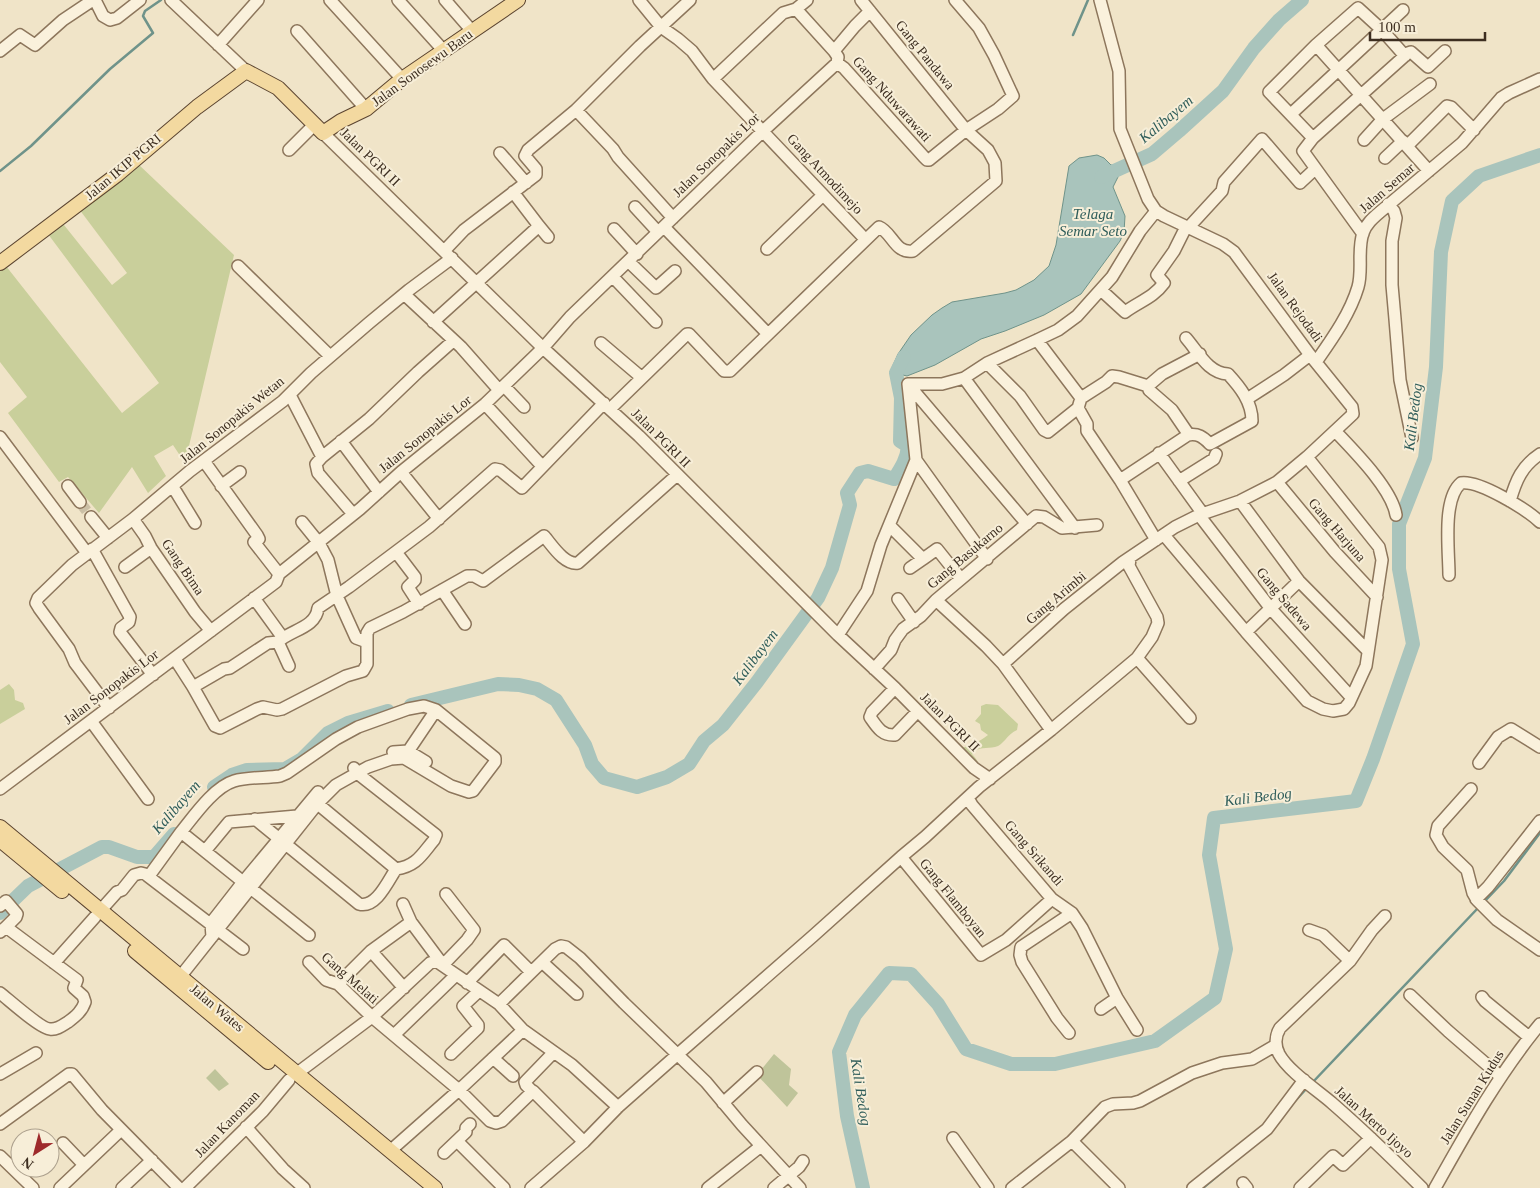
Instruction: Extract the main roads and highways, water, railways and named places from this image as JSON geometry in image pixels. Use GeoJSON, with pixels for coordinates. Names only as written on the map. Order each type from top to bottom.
{"type":"FeatureCollection","features":[{"type":"Feature","properties":{"kind":"main road","name":"Jalan Sonosewu Baru"},"geometry":{"type":"LineString","coordinates":[[246,71],[278,88],[319,128],[366,109],[402,79],[518,0]]}},
{"type":"Feature","properties":{"kind":"main road","name":"Jalan IKIP PGRI"},"geometry":{"type":"LineString","coordinates":[[0,263],[118,174],[177,123],[246,71]]}},
{"type":"Feature","properties":{"kind":"main road","name":"Jalan Wates"},"geometry":{"type":"LineString","coordinates":[[0,827],[60,884],[292,1077],[421,1188]]}},
{"type":"Feature","properties":{"kind":"main road","name":"Jalan Wates"},"geometry":{"type":"LineString","coordinates":[[0,840],[34,861]]}},
{"type":"Feature","properties":{"kind":"main road","name":"Jalan Wates"},"geometry":{"type":"LineString","coordinates":[[100,916],[180,977],[292,1077],[390,1151],[434,1188]]}},
{"type":"Feature","properties":{"kind":"water","name":"Telaga Semar Seto"},"geometry":{"type":"Polygon","coordinates":[[[1097,155],[1104,158],[1111,165],[1114,165],[1120,173],[1113,187],[1125,216],[1124,232],[1120,241],[1081,294],[1044,315],[981,339],[935,365],[907,376],[890,372],[898,354],[911,335],[942,308],[952,302],[1016,290],[1034,280],[1049,266],[1056,245],[1069,166],[1079,158],[1097,155]]]}},
{"type":"Feature","properties":{"kind":"waterway"},"geometry":{"type":"LineString","coordinates":[[0,171],[31,146],[110,69],[153,33],[143,16],[145,11],[161,0]]}},
{"type":"Feature","properties":{"kind":"waterway"},"geometry":{"type":"LineString","coordinates":[[1073,35],[1088,0]]}},
{"type":"Feature","properties":{"kind":"waterway","name":"Kalibayem"},"geometry":{"type":"LineString","coordinates":[[1101,177],[1152,154],[1179,131],[1223,91],[1254,48],[1279,20],[1302,0]]}},
{"type":"Feature","properties":{"kind":"waterway","name":"Kali Bedog"},"geometry":{"type":"LineString","coordinates":[[863,1188],[847,1116],[839,1052],[855,1015],[889,973],[911,974],[938,1004],[966,1049],[1011,1064],[1055,1064],[1155,1041],[1215,998],[1226,949],[1209,855],[1214,818],[1356,801],[1373,759],[1413,644],[1399,569],[1399,524],[1425,458],[1436,367],[1441,252],[1452,201],[1479,176],[1540,155]]}},
{"type":"Feature","properties":{"kind":"waterway","name":"Kalibayem"},"geometry":{"type":"LineString","coordinates":[[411,705],[498,684],[519,685],[537,689],[556,700],[585,745],[592,764],[604,778],[637,787],[667,777],[689,764],[704,741],[723,725],[757,682],[818,598],[832,568],[850,505],[847,493],[860,473],[868,471],[894,479],[901,467],[908,446],[900,441],[901,398],[896,373],[904,357]]}},
{"type":"Feature","properties":{"kind":"waterway","name":"Kalibayem"},"geometry":{"type":"LineString","coordinates":[[214,787],[232,775],[247,770],[285,769],[302,759],[328,733],[348,723],[388,711]]}},
{"type":"Feature","properties":{"kind":"waterway"},"geometry":{"type":"LineString","coordinates":[[1484,902],[1504,881],[1540,833]]}},
{"type":"Feature","properties":{"kind":"waterway","name":"Kalibayem"},"geometry":{"type":"LineString","coordinates":[[0,913],[28,886],[102,847],[109,847],[137,857],[154,857],[174,834]]}},
{"type":"Feature","properties":{"kind":"waterway"},"geometry":{"type":"LineString","coordinates":[[1312,1083],[1478,908]]}},
{"type":"Feature","properties":{"kind":"waterway"},"geometry":{"type":"LineString","coordinates":[[1295,1101],[1308,1087]]}},
{"type":"Feature","properties":{"kind":"waterway"},"geometry":{"type":"LineString","coordinates":[[1203,1188],[1233,1163]]}},
{"type":"Feature","properties":{"kind":"tunnel"},"geometry":{"type":"LineString","coordinates":[[80,502],[91,517]]}}]}
